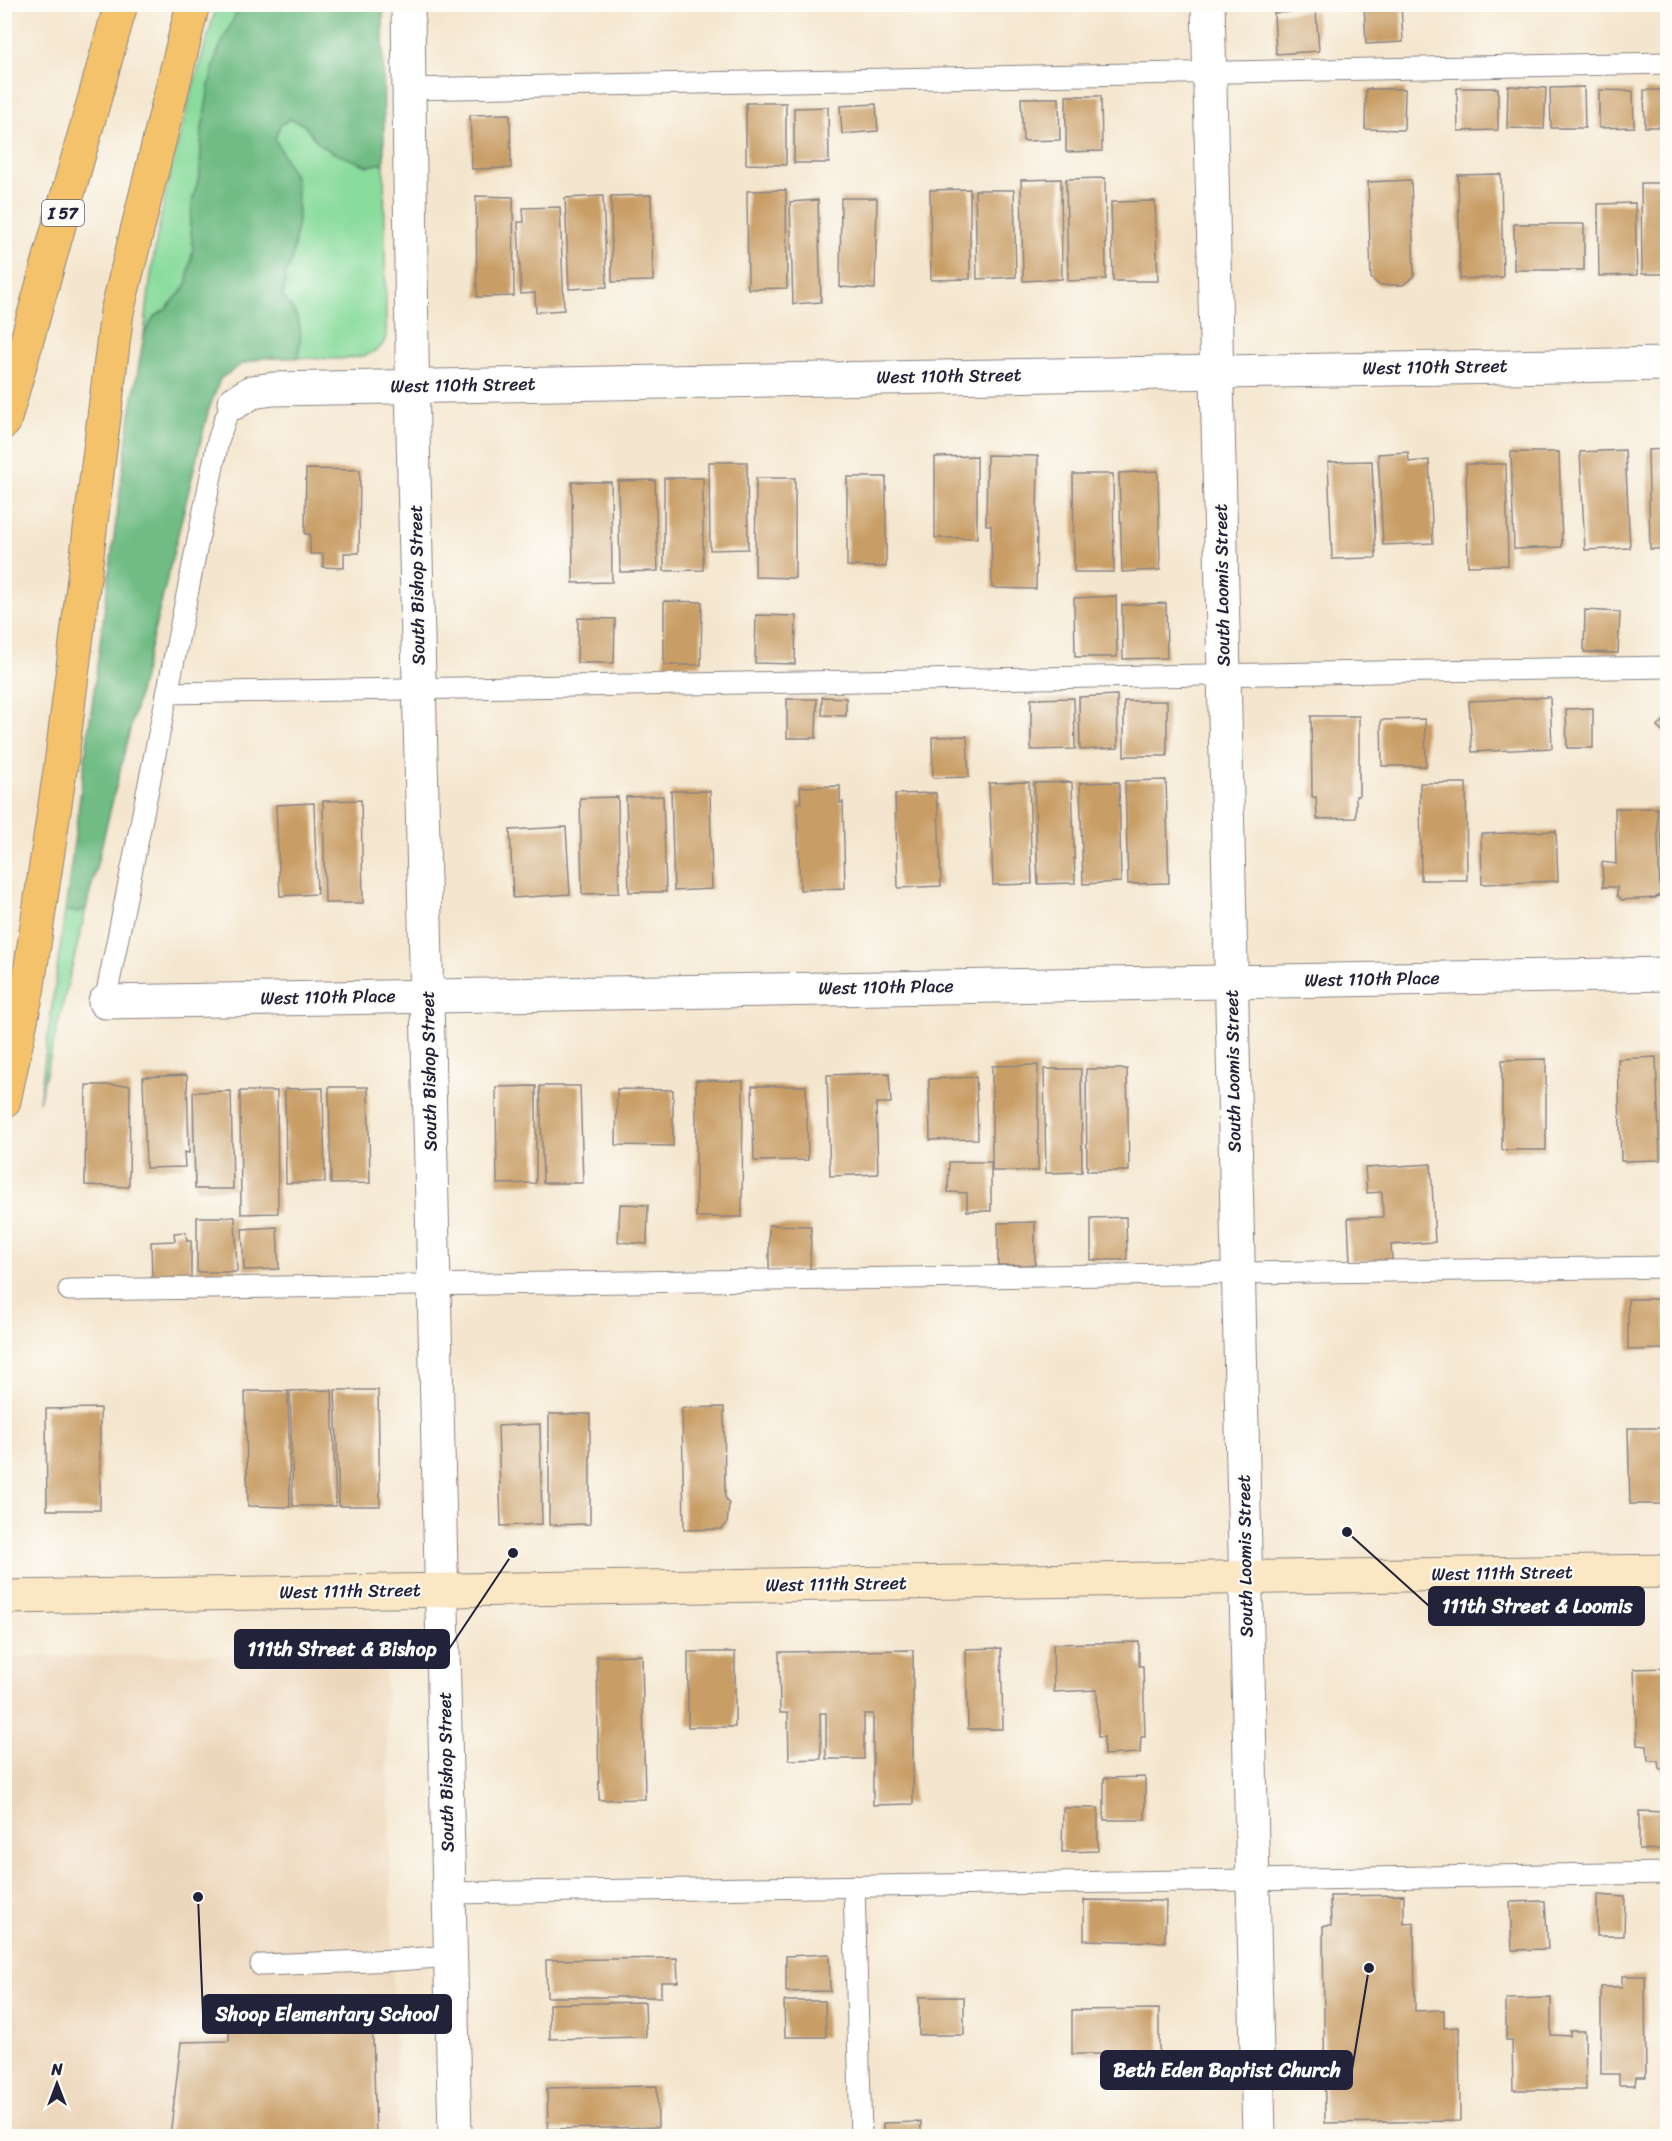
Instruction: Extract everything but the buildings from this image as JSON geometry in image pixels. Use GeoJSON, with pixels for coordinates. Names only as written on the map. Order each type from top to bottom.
{"type":"FeatureCollection","features":[{"type":"Feature","properties":{"kind":"highway","name":"I 57"},"geometry":{"type":"LineString","coordinates":[[4,422],[121,4]]}},
{"type":"Feature","properties":{"kind":"highway"},"geometry":{"type":"LineString","coordinates":[[4,1101],[27,992],[61,764],[117,312],[193,4]]}},
{"type":"Feature","properties":{"kind":"main road","name":"West 111th Street"},"geometry":{"type":"LineString","coordinates":[[4,1597],[1668,1571]]}},
{"type":"Feature","properties":{"kind":"street","name":"South Bishop Street"},"geometry":{"type":"LineString","coordinates":[[408,4],[412,387],[455,2136]]}},
{"type":"Feature","properties":{"kind":"street","name":"South Loomis Street"},"geometry":{"type":"LineString","coordinates":[[1208,4],[1259,2136]]}},
{"type":"Feature","properties":{"kind":"street","name":"West 110th Street"},"geometry":{"type":"LineString","coordinates":[[234,403],[252,392],[273,389],[1668,364]]}},
{"type":"Feature","properties":{"kind":"street","name":"West 110th Place"},"geometry":{"type":"LineString","coordinates":[[105,1002],[1668,974]]}},
{"type":"Feature","properties":{"kind":"lane"},"geometry":{"type":"LineString","coordinates":[[409,89],[1668,63]]}},
{"type":"Feature","properties":{"kind":"lane"},"geometry":{"type":"LineString","coordinates":[[105,1002],[218,441],[225,419],[234,403]]}},
{"type":"Feature","properties":{"kind":"lane"},"geometry":{"type":"LineString","coordinates":[[169,693],[1668,667]]}},
{"type":"Feature","properties":{"kind":"lane"},"geometry":{"type":"LineString","coordinates":[[69,1290],[1668,1267]]}},
{"type":"Feature","properties":{"kind":"lane"},"geometry":{"type":"LineString","coordinates":[[449,1893],[1668,1874]]}},
{"type":"Feature","properties":{"kind":"lane"},"geometry":{"type":"LineString","coordinates":[[854,1886],[861,2136]]}},
{"type":"Feature","properties":{"kind":"lane"},"geometry":{"type":"LineString","coordinates":[[261,1965],[451,1956]]}},
{"type":"Feature","properties":{"kind":"shaded area"},"geometry":{"type":"Polygon","coordinates":[[[385,1652],[397,2136],[5,2136],[4,1657],[385,1652]]]}},
{"type":"Feature","properties":{"kind":"green space"},"geometry":{"type":"Polygon","coordinates":[[[217,5],[240,5],[210,81],[202,129],[200,173],[190,223],[193,249],[186,287],[165,310],[154,317],[144,335],[158,229],[172,165],[217,5]]]}},
{"type":"Feature","properties":{"kind":"green space"},"geometry":{"type":"Polygon","coordinates":[[[240,5],[383,5],[384,163],[368,166],[334,153],[320,145],[303,124],[290,119],[280,125],[275,139],[296,180],[298,220],[292,259],[285,276],[283,297],[300,325],[298,358],[263,358],[242,364],[220,379],[208,412],[86,909],[77,912],[65,911],[130,415],[144,335],[154,317],[165,310],[186,286],[193,249],[190,223],[200,173],[202,129],[210,81],[218,51],[240,5]]]}},
{"type":"Feature","properties":{"kind":"green space"},"geometry":{"type":"Polygon","coordinates":[[[290,119],[303,124],[320,145],[368,166],[384,163],[386,335],[380,348],[359,357],[298,358],[300,325],[298,318],[283,297],[285,276],[292,259],[298,220],[296,180],[275,139],[280,125],[290,119]]]}},
{"type":"Feature","properties":{"kind":"green space"},"geometry":{"type":"Polygon","coordinates":[[[86,909],[39,1102],[65,911],[77,912],[86,909]]]}},
{"type":"Feature","properties":{"kind":"place","name":"111th Street & Loomis"},"geometry":{"type":"Point","coordinates":[1347,1532]}},
{"type":"Feature","properties":{"kind":"place","name":"111th Street & Bishop"},"geometry":{"type":"Point","coordinates":[513,1553]}},
{"type":"Feature","properties":{"kind":"place","name":"Shoop Elementary School"},"geometry":{"type":"Point","coordinates":[198,1897]}},
{"type":"Feature","properties":{"kind":"place","name":"Beth Eden Baptist Church"},"geometry":{"type":"Point","coordinates":[1369,1968]}}]}
